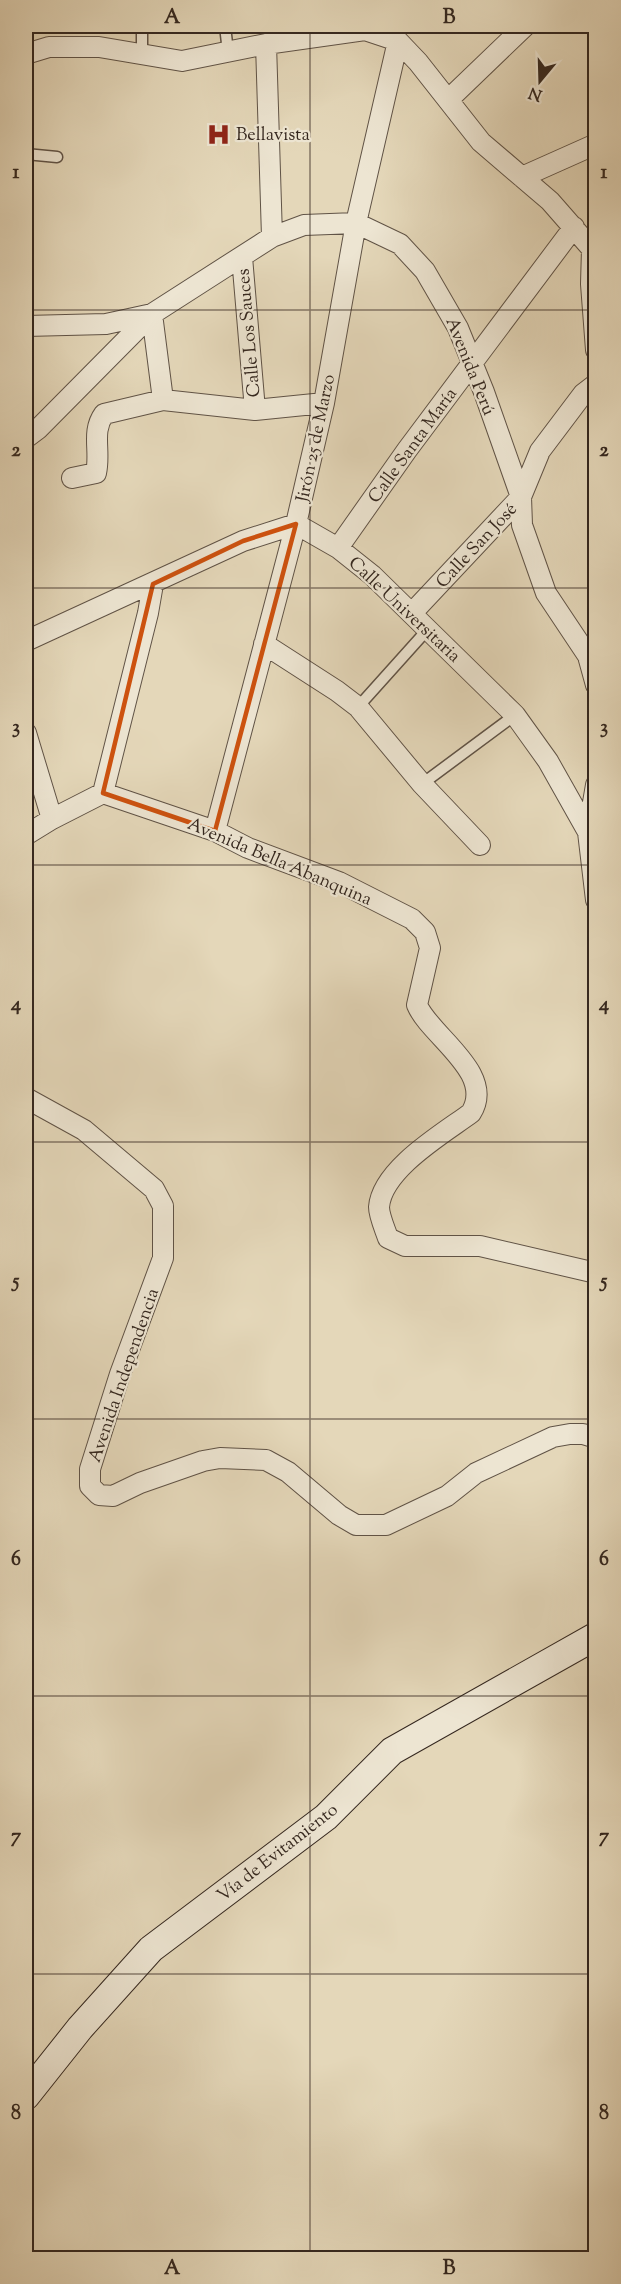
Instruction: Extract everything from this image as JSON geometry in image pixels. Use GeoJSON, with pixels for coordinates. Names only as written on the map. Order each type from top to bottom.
{"type":"FeatureCollection","features":[{"type":"Feature","properties":{"kind":"main road","name":"Vía de Evitamiento"},"geometry":{"type":"LineString","coordinates":[[26,2096],[109,1994],[151,1949],[326,1817],[392,1751],[596,1636]]}},
{"type":"Feature","properties":{"kind":"street"},"geometry":{"type":"LineString","coordinates":[[448,100],[525,26]]}},
{"type":"Feature","properties":{"kind":"street"},"geometry":{"type":"LineString","coordinates":[[26,54],[50,47],[99,47],[182,61],[266,44],[365,28],[398,41],[481,142],[550,201],[592,249],[591,284],[596,350]]}},
{"type":"Feature","properties":{"kind":"street","name":"Jirón 25 de Marzo"},"geometry":{"type":"LineString","coordinates":[[215,831],[296,525],[324,403],[356,222],[398,41]]}},
{"type":"Feature","properties":{"kind":"street"},"geometry":{"type":"LineString","coordinates":[[266,44],[272,237]]}},
{"type":"Feature","properties":{"kind":"street"},"geometry":{"type":"LineString","coordinates":[[522,177],[596,144]]}},
{"type":"Feature","properties":{"kind":"street","name":"Avenida Perú"},"geometry":{"type":"LineString","coordinates":[[26,438],[46,421],[152,314],[272,237],[304,225],[356,222],[400,244],[425,272],[458,328],[521,497],[522,525],[546,593],[588,656],[596,685]]}},
{"type":"Feature","properties":{"kind":"street","name":"Calle Santa María"},"geometry":{"type":"LineString","coordinates":[[338,548],[407,450],[574,227]]}},
{"type":"Feature","properties":{"kind":"street","name":"Calle Los Sauces"},"geometry":{"type":"LineString","coordinates":[[242,257],[255,410]]}},
{"type":"Feature","properties":{"kind":"street"},"geometry":{"type":"LineString","coordinates":[[26,326],[106,324],[152,314],[164,400]]}},
{"type":"Feature","properties":{"kind":"street","name":"Calle San José"},"geometry":{"type":"LineString","coordinates":[[412,613],[521,497],[540,451],[583,394],[596,384]]}},
{"type":"Feature","properties":{"kind":"street"},"geometry":{"type":"LineString","coordinates":[[72,478],[96,473],[98,462],[96,424],[104,414],[164,400],[255,410],[324,403]]}},
{"type":"Feature","properties":{"kind":"street"},"geometry":{"type":"LineString","coordinates":[[26,641],[243,541],[296,525]]}},
{"type":"Feature","properties":{"kind":"street","name":"Calle Universitaria"},"geometry":{"type":"LineString","coordinates":[[296,525],[338,548],[372,575],[515,715],[548,761],[588,832]]}},
{"type":"Feature","properties":{"kind":"street"},"geometry":{"type":"LineString","coordinates":[[26,835],[103,793],[148,613],[153,584]]}},
{"type":"Feature","properties":{"kind":"street"},"geometry":{"type":"LineString","coordinates":[[264,644],[358,706],[422,784],[480,845]]}},
{"type":"Feature","properties":{"kind":"street"},"geometry":{"type":"LineString","coordinates":[[26,733],[52,819]]}},
{"type":"Feature","properties":{"kind":"street"},"geometry":{"type":"LineString","coordinates":[[596,785],[588,832],[596,900]]}},
{"type":"Feature","properties":{"kind":"street","name":"Avenida Bella Abanquina"},"geometry":{"type":"LineString","coordinates":[[103,793],[215,831],[248,848],[339,882],[412,919],[425,932],[430,948],[417,1005],[420,1013],[451,1046],[474,1080],[477,1095],[476,1106],[471,1113],[419,1151],[384,1189],[379,1208],[388,1238],[405,1246],[480,1246],[596,1273]]}},
{"type":"Feature","properties":{"kind":"street","name":"Avenida Independencia"},"geometry":{"type":"LineString","coordinates":[[26,1098],[84,1130],[154,1189],[163,1206],[164,1258],[120,1374],[90,1469],[90,1486],[99,1495],[113,1496],[140,1483],[203,1461],[220,1458],[266,1460],[288,1472],[339,1515],[356,1525],[386,1525],[447,1496],[476,1473],[553,1437],[583,1434],[596,1438]]}},
{"type":"Feature","properties":{"kind":"lane"},"geometry":{"type":"LineString","coordinates":[[142,26],[142,54]]}},
{"type":"Feature","properties":{"kind":"lane"},"geometry":{"type":"LineString","coordinates":[[225,26],[228,52]]}},
{"type":"Feature","properties":{"kind":"lane"},"geometry":{"type":"LineString","coordinates":[[26,154],[57,157]]}},
{"type":"Feature","properties":{"kind":"lane"},"geometry":{"type":"LineString","coordinates":[[358,706],[428,629]]}},
{"type":"Feature","properties":{"kind":"lane"},"geometry":{"type":"LineString","coordinates":[[422,784],[515,715]]}},
{"type":"Feature","properties":{"kind":"highlighted area"},"geometry":{"type":"Polygon","coordinates":[[[296,524],[215,831],[103,793],[153,584],[243,541],[296,524]]]}},
{"type":"Feature","properties":{"kind":"place","name":"Bellavista"},"geometry":{"type":"Point","coordinates":[218,134]}}]}
